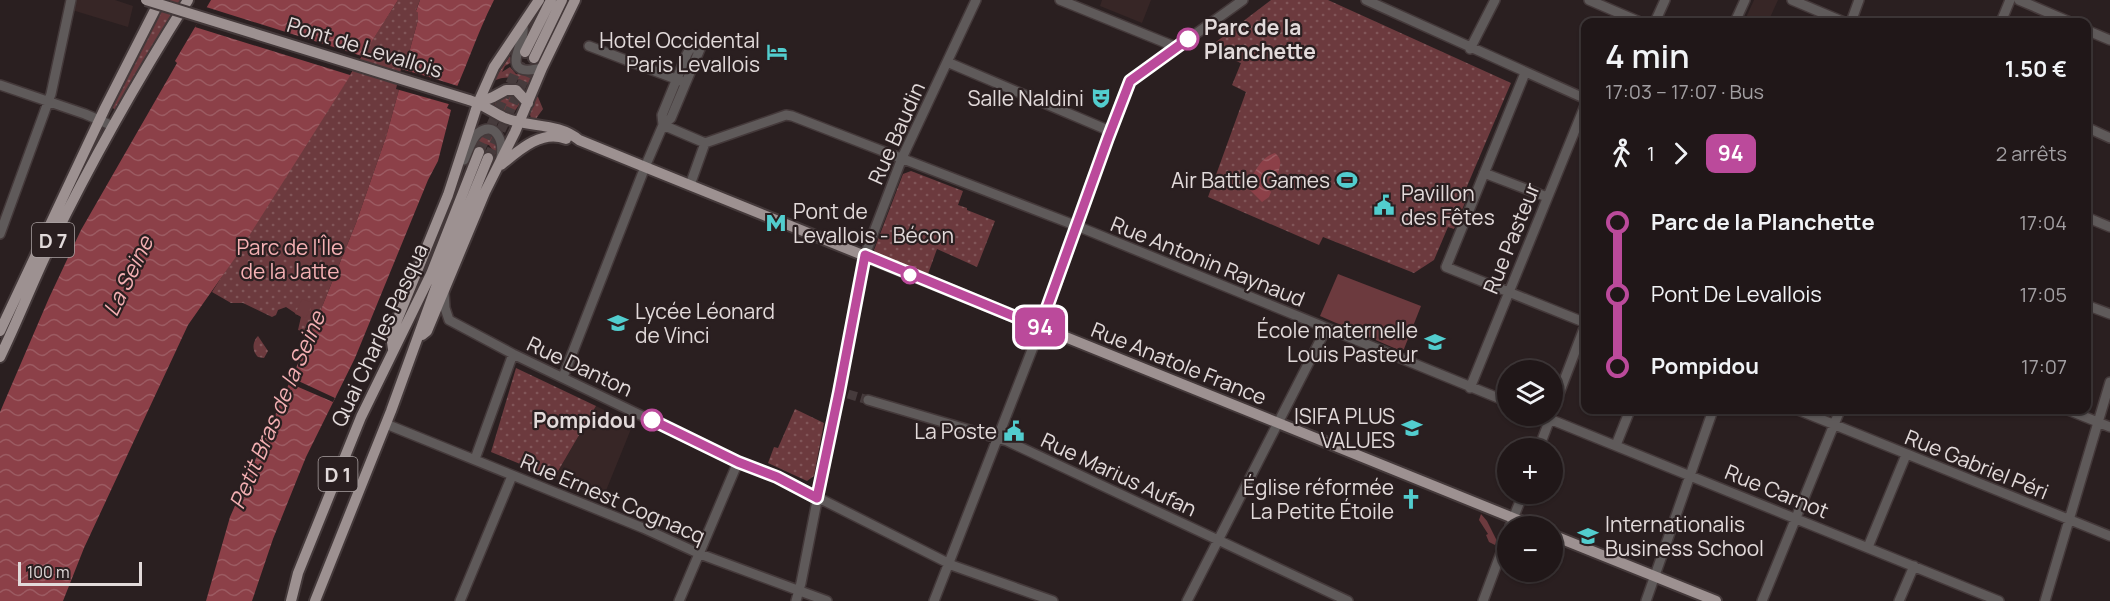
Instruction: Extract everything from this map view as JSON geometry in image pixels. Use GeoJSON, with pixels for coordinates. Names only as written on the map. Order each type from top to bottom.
{"type":"FeatureCollection","features":[{"type":"Feature","properties":{"kind":"main road","name":"Pont de Levallois"},"geometry":{"type":"LineString","coordinates":[[146,0],[473,101],[502,116],[519,122],[551,127],[573,135],[579,140]]}},
{"type":"Feature","properties":{"kind":"main road","name":"D 7"},"geometry":{"type":"LineString","coordinates":[[0,331],[99,121],[160,0]]}},
{"type":"Feature","properties":{"kind":"main road","name":"D 7"},"geometry":{"type":"LineString","coordinates":[[0,357],[52,243],[113,126],[188,0]]}},
{"type":"Feature","properties":{"kind":"main road"},"geometry":{"type":"LineString","coordinates":[[393,350],[391,335],[458,168],[473,101],[539,0]]}},
{"type":"Feature","properties":{"kind":"main road"},"geometry":{"type":"LineString","coordinates":[[551,0],[530,55],[562,0]]}},
{"type":"Feature","properties":{"kind":"main road"},"geometry":{"type":"LineString","coordinates":[[417,339],[427,331],[498,166],[575,0]]}},
{"type":"Feature","properties":{"kind":"main road"},"geometry":{"type":"LineString","coordinates":[[473,101],[510,90],[518,92],[528,103]]}},
{"type":"Feature","properties":{"kind":"main road"},"geometry":{"type":"LineString","coordinates":[[498,166],[528,144],[544,137],[579,140]]}},
{"type":"Feature","properties":{"kind":"main road","name":"Rue Anatole France"},"geometry":{"type":"LineString","coordinates":[[579,140],[1278,423],[1498,516]]}},
{"type":"Feature","properties":{"kind":"main road","name":"Quai Charles Pasqua"},"geometry":{"type":"LineString","coordinates":[[291,601],[298,573],[357,427],[431,274],[479,152]]}},
{"type":"Feature","properties":{"kind":"main road","name":"Quai Charles Pasqua"},"geometry":{"type":"LineString","coordinates":[[315,601],[386,424],[436,286],[488,158]]}},
{"type":"Feature","properties":{"kind":"main road"},"geometry":{"type":"LineString","coordinates":[[1563,539],[1716,601]]}},
{"type":"Feature","properties":{"kind":"street"},"geometry":{"type":"LineString","coordinates":[[0,234],[49,101],[71,0]]}},
{"type":"Feature","properties":{"kind":"street","name":"Rue Baudin"},"geometry":{"type":"LineString","coordinates":[[797,596],[817,498],[844,393],[865,255],[902,159],[976,0]]}},
{"type":"Feature","properties":{"kind":"street"},"geometry":{"type":"LineString","coordinates":[[1060,0],[1176,47]]}},
{"type":"Feature","properties":{"kind":"street"},"geometry":{"type":"LineString","coordinates":[[934,601],[999,438],[1130,81],[1243,0]]}},
{"type":"Feature","properties":{"kind":"street"},"geometry":{"type":"LineString","coordinates":[[1366,0],[1581,99]]}},
{"type":"Feature","properties":{"kind":"street"},"geometry":{"type":"LineString","coordinates":[[1470,49],[1495,0]]}},
{"type":"Feature","properties":{"kind":"street"},"geometry":{"type":"LineString","coordinates":[[1588,0],[1631,18]]}},
{"type":"Feature","properties":{"kind":"street"},"geometry":{"type":"LineString","coordinates":[[1657,18],[1665,0]]}},
{"type":"Feature","properties":{"kind":"street"},"geometry":{"type":"LineString","coordinates":[[1737,18],[1745,0]]}},
{"type":"Feature","properties":{"kind":"street"},"geometry":{"type":"LineString","coordinates":[[1792,0],[1835,18]]}},
{"type":"Feature","properties":{"kind":"street"},"geometry":{"type":"LineString","coordinates":[[1852,18],[1859,0]]}},
{"type":"Feature","properties":{"kind":"street"},"geometry":{"type":"LineString","coordinates":[[2003,18],[2010,0]]}},
{"type":"Feature","properties":{"kind":"street"},"geometry":{"type":"LineString","coordinates":[[2019,0],[2061,18]]}},
{"type":"Feature","properties":{"kind":"street"},"geometry":{"type":"LineString","coordinates":[[523,27],[524,33],[515,54],[517,65],[526,70],[542,68]]}},
{"type":"Feature","properties":{"kind":"street"},"geometry":{"type":"LineString","coordinates":[[2091,32],[2110,40]]}},
{"type":"Feature","properties":{"kind":"street"},"geometry":{"type":"LineString","coordinates":[[563,377],[645,167],[663,125],[671,118],[681,82],[589,46]]}},
{"type":"Feature","properties":{"kind":"street"},"geometry":{"type":"LineString","coordinates":[[947,62],[1110,131]]}},
{"type":"Feature","properties":{"kind":"street"},"geometry":{"type":"LineString","coordinates":[[1525,73],[1446,267],[1581,321]]}},
{"type":"Feature","properties":{"kind":"street"},"geometry":{"type":"LineString","coordinates":[[0,85],[113,126]]}},
{"type":"Feature","properties":{"kind":"street","name":"Rue Pasteur"},"geometry":{"type":"LineString","coordinates":[[1470,387],[1581,113]]}},
{"type":"Feature","properties":{"kind":"street","name":"Rue Antonin Raynaud"},"geometry":{"type":"LineString","coordinates":[[705,143],[777,118],[792,116],[1077,226],[1326,329]]}},
{"type":"Feature","properties":{"kind":"street"},"geometry":{"type":"LineString","coordinates":[[663,125],[705,143],[690,185]]}},
{"type":"Feature","properties":{"kind":"street"},"geometry":{"type":"LineString","coordinates":[[458,168],[475,136],[486,130],[496,133],[502,140],[503,149],[498,166]]}},
{"type":"Feature","properties":{"kind":"street"},"geometry":{"type":"LineString","coordinates":[[2091,130],[2110,138]]}},
{"type":"Feature","properties":{"kind":"street"},"geometry":{"type":"LineString","coordinates":[[1484,173],[1547,197]]}},
{"type":"Feature","properties":{"kind":"street"},"geometry":{"type":"LineString","coordinates":[[2091,219],[2110,227]]}},
{"type":"Feature","properties":{"kind":"street","name":"Rue Danton"},"geometry":{"type":"LineString","coordinates":[[444,289],[445,308],[450,320],[513,354],[738,462],[777,477],[949,563],[1053,601]]}},
{"type":"Feature","properties":{"kind":"street"},"geometry":{"type":"LineString","coordinates":[[2091,307],[2110,314]]}},
{"type":"Feature","properties":{"kind":"street"},"geometry":{"type":"LineString","coordinates":[[1187,601],[1326,329],[1497,398]]}},
{"type":"Feature","properties":{"kind":"street"},"geometry":{"type":"LineString","coordinates":[[1563,379],[1581,333]]}},
{"type":"Feature","properties":{"kind":"street"},"geometry":{"type":"LineString","coordinates":[[476,459],[513,354]]}},
{"type":"Feature","properties":{"kind":"street"},"geometry":{"type":"LineString","coordinates":[[2045,601],[2110,382]]}},
{"type":"Feature","properties":{"kind":"street","name":"Rue Marius Aufan"},"geometry":{"type":"LineString","coordinates":[[868,400],[999,438],[1348,601]]}},
{"type":"Feature","properties":{"kind":"street"},"geometry":{"type":"LineString","coordinates":[[1616,445],[1628,414]]}},
{"type":"Feature","properties":{"kind":"street"},"geometry":{"type":"LineString","coordinates":[[1646,601],[1712,414]]}},
{"type":"Feature","properties":{"kind":"street","name":"Rue Gabriel Péri"},"geometry":{"type":"LineString","coordinates":[[1808,414],[2110,536]]}},
{"type":"Feature","properties":{"kind":"street"},"geometry":{"type":"LineString","coordinates":[[1762,601],[1838,414]]}},
{"type":"Feature","properties":{"kind":"street"},"geometry":{"type":"LineString","coordinates":[[2078,414],[2110,427]]}},
{"type":"Feature","properties":{"kind":"street","name":"Rue Carnot"},"geometry":{"type":"LineString","coordinates":[[1563,421],[1999,601]]}},
{"type":"Feature","properties":{"kind":"street","name":"Rue Ernest Cognacq"},"geometry":{"type":"LineString","coordinates":[[386,424],[644,528],[797,596],[826,601]]}},
{"type":"Feature","properties":{"kind":"street"},"geometry":{"type":"LineString","coordinates":[[1868,547],[1906,455]]}},
{"type":"Feature","properties":{"kind":"street"},"geometry":{"type":"LineString","coordinates":[[679,601],[738,462]]}},
{"type":"Feature","properties":{"kind":"street"},"geometry":{"type":"LineString","coordinates":[[460,601],[512,476]]}},
{"type":"Feature","properties":{"kind":"street"},"geometry":{"type":"LineString","coordinates":[[1483,601],[1497,563]]}},
{"type":"Feature","properties":{"kind":"street"},"geometry":{"type":"LineString","coordinates":[[1899,601],[1914,566]]}},
{"type":"Feature","properties":{"kind":"shaded area"},"geometry":{"type":"Polygon","coordinates":[[[75,0],[115,0],[133,6],[128,27],[72,10],[75,0]]]}},
{"type":"Feature","properties":{"kind":"shaded area"},"geometry":{"type":"Polygon","coordinates":[[[1102,0],[1151,0],[1142,23],[1100,6],[1102,0]]]}},
{"type":"Feature","properties":{"kind":"shaded area"},"geometry":{"type":"Polygon","coordinates":[[[1754,0],[1778,0],[1770,18],[1746,18],[1754,0]]]}},
{"type":"Feature","properties":{"kind":"shaded area"},"geometry":{"type":"Polygon","coordinates":[[[596,406],[633,424],[603,498],[554,478],[596,406]]]}},
{"type":"Feature","properties":{"kind":"green space"},"geometry":{"type":"Polygon","coordinates":[[[164,0],[183,0],[116,110],[111,107],[164,0]]]}},
{"type":"Feature","properties":{"kind":"green space","name":"Parc de l'Île de la Jatte"},"geometry":{"type":"Polygon","coordinates":[[[398,0],[420,0],[416,10],[418,20],[386,137],[356,223],[311,334],[298,330],[301,317],[286,307],[278,310],[272,317],[243,303],[231,303],[212,292],[398,0]]]}},
{"type":"Feature","properties":{"kind":"green space","name":"Parc de la Planchette"},"geometry":{"type":"Polygon","coordinates":[[[1271,0],[1328,0],[1511,83],[1465,191],[1469,193],[1454,229],[1448,227],[1434,260],[1414,273],[1323,237],[1319,245],[1208,197],[1246,92],[1232,85],[1241,63],[1212,51],[1212,45],[1271,0]]]}},
{"type":"Feature","properties":{"kind":"green space"},"geometry":{"type":"Polygon","coordinates":[[[510,56],[512,62],[505,66],[502,72],[510,67],[516,74],[533,75],[530,86],[512,78],[493,81],[510,56]]]}},
{"type":"Feature","properties":{"kind":"green space"},"geometry":{"type":"Polygon","coordinates":[[[511,94],[519,102],[514,112],[508,113],[494,104],[504,95],[511,94]]]}},
{"type":"Feature","properties":{"kind":"green space"},"geometry":{"type":"Polygon","coordinates":[[[535,96],[538,97],[543,109],[535,120],[531,119],[530,114],[535,96]]]}},
{"type":"Feature","properties":{"kind":"green space"},"geometry":{"type":"Polygon","coordinates":[[[483,134],[497,138],[499,150],[496,155],[489,145],[480,144],[474,147],[477,138],[483,134]]]}},
{"type":"Feature","properties":{"kind":"green space"},"geometry":{"type":"Polygon","coordinates":[[[911,171],[963,191],[958,205],[995,221],[977,267],[937,249],[928,274],[876,253],[874,250],[903,174],[911,171]]]}},
{"type":"Feature","properties":{"kind":"green space"},"geometry":{"type":"Polygon","coordinates":[[[310,246],[317,249],[320,256],[317,263],[310,266],[303,263],[300,256],[303,249],[310,246]]]}},
{"type":"Feature","properties":{"kind":"green space"},"geometry":{"type":"Polygon","coordinates":[[[1338,274],[1421,306],[1404,349],[1401,351],[1320,316],[1338,274]]]}},
{"type":"Feature","properties":{"kind":"green space"},"geometry":{"type":"Polygon","coordinates":[[[302,299],[313,303],[306,318],[295,314],[302,299]]]}},
{"type":"Feature","properties":{"kind":"green space"},"geometry":{"type":"Polygon","coordinates":[[[258,336],[268,351],[264,358],[258,357],[254,349],[258,336]]]}},
{"type":"Feature","properties":{"kind":"green space"},"geometry":{"type":"Polygon","coordinates":[[[516,368],[596,406],[554,478],[491,452],[516,368]]]}},
{"type":"Feature","properties":{"kind":"green space"},"geometry":{"type":"Polygon","coordinates":[[[795,409],[824,423],[814,476],[807,481],[768,463],[774,447],[778,448],[795,409]]]}},
{"type":"Feature","properties":{"kind":"green space"},"geometry":{"type":"Polygon","coordinates":[[[1481,514],[1497,541],[1495,545],[1489,542],[1486,535],[1488,534],[1479,520],[1481,514]]]}},
{"type":"Feature","properties":{"kind":"water","name":"La Seine"},"geometry":{"type":"Polygon","coordinates":[[[211,0],[398,0],[235,258],[188,325],[84,548],[63,601],[0,601],[0,412],[81,230],[211,0]]]}},
{"type":"Feature","properties":{"kind":"water"},"geometry":{"type":"Polygon","coordinates":[[[420,0],[494,0],[447,108],[451,110],[438,161],[428,180],[355,358],[306,457],[273,539],[252,601],[206,601],[230,517],[311,334],[356,223],[386,137],[418,20],[416,11],[420,0]]]}},
{"type":"Feature","properties":{"kind":"water"},"geometry":{"type":"Polygon","coordinates":[[[1275,153],[1280,160],[1278,174],[1267,180],[1267,186],[1271,192],[1269,197],[1262,202],[1247,187],[1246,182],[1254,181],[1254,178],[1251,179],[1260,163],[1275,153]]]}},
{"type":"Feature","properties":{"kind":"pier"},"geometry":{"type":"Polygon","coordinates":[[[206,7],[362,56],[350,75],[195,27],[206,7]]]}},
{"type":"Feature","properties":{"kind":"pier"},"geometry":{"type":"Polygon","coordinates":[[[401,69],[461,87],[452,105],[396,89],[401,69]]]}},
{"type":"Feature","properties":{"kind":"pier"},"geometry":{"type":"Polygon","coordinates":[[[292,378],[335,398],[333,402],[289,383],[292,378]]]}},
{"type":"Feature","properties":{"kind":"tunnel"},"geometry":{"type":"LineString","coordinates":[[479,152],[525,52]]}},
{"type":"Feature","properties":{"kind":"tunnel"},"geometry":{"type":"LineString","coordinates":[[488,158],[534,58]]}},
{"type":"Feature","properties":{"kind":"tunnel"},"geometry":{"type":"LineString","coordinates":[[848,394],[868,400]]}},
{"type":"Feature","properties":{"kind":"bus line","name":"94"},"geometry":{"type":"LineString","coordinates":[[652,420],[738,462],[777,477],[817,498],[865,255],[1040,327],[1130,81],[1188,39]]}},
{"type":"Feature","properties":{"kind":"place","name":"Parc de la Planchette"},"geometry":{"type":"Point","coordinates":[1188,39]}},
{"type":"Feature","properties":{"kind":"place","name":"Hotel Occidental Paris Levallois"},"geometry":{"type":"Point","coordinates":[777,52]}},
{"type":"Feature","properties":{"kind":"place","name":"Salle Naldini"},"geometry":{"type":"Point","coordinates":[1101,98]}},
{"type":"Feature","properties":{"kind":"place","name":"Air Battle Games"},"geometry":{"type":"Point","coordinates":[1347,180]}},
{"type":"Feature","properties":{"kind":"place","name":"Pavillon des Fêtes"},"geometry":{"type":"Point","coordinates":[1384,205]}},
{"type":"Feature","properties":{"kind":"place","name":"Pont de Levallois - Bécon"},"geometry":{"type":"Point","coordinates":[776,223]}},
{"type":"Feature","properties":{"kind":"place","name":"Lycée Léonard de Vinci"},"geometry":{"type":"Point","coordinates":[618,323]}},
{"type":"Feature","properties":{"kind":"place","name":"École maternelle Louis Pasteur"},"geometry":{"type":"Point","coordinates":[1435,342]}},
{"type":"Feature","properties":{"kind":"place","name":"Pompidou"},"geometry":{"type":"Point","coordinates":[652,420]}},
{"type":"Feature","properties":{"kind":"place","name":"ISIFA PLUS VALUES"},"geometry":{"type":"Point","coordinates":[1412,428]}},
{"type":"Feature","properties":{"kind":"place","name":"La Poste"},"geometry":{"type":"Point","coordinates":[1014,431]}},
{"type":"Feature","properties":{"kind":"place","name":"Église réformée La Petite Étoile"},"geometry":{"type":"Point","coordinates":[1411,499]}},
{"type":"Feature","properties":{"kind":"place","name":"Internationalis Business School"},"geometry":{"type":"Point","coordinates":[1588,536]}},
{"type":"Feature","properties":{"kind":"water label","name":"Petit Bras de la Seine"},"geometry":{"type":"Point","coordinates":[277,410]}}]}
